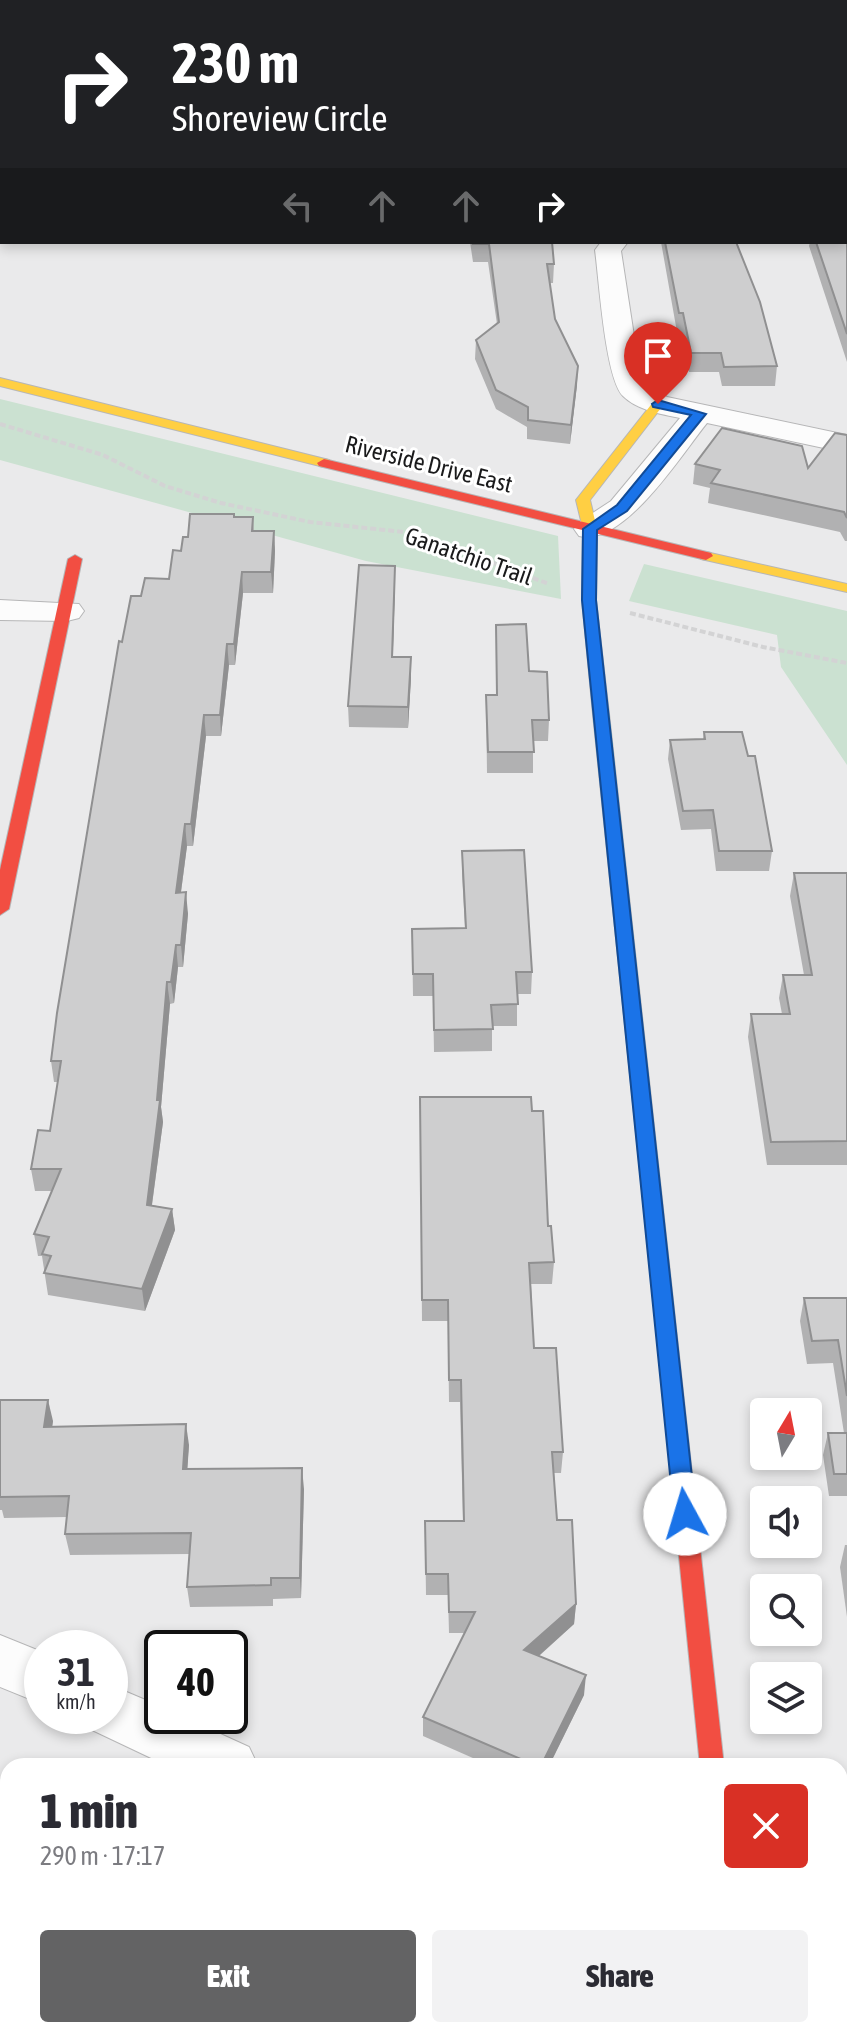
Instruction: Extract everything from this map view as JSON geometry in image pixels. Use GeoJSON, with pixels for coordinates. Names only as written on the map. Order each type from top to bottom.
{"type":"FeatureCollection","features":[{"type":"Feature","properties":{"kind":"street"},"geometry":{"type":"LineString","coordinates":[[609,245],[624,362],[634,391],[658,404],[847,444]]}},
{"type":"Feature","properties":{"kind":"street","name":"Riverside Drive East"},"geometry":{"type":"LineString","coordinates":[[0,382],[590,529],[847,588]]}},
{"type":"Feature","properties":{"kind":"street"},"geometry":{"type":"LineString","coordinates":[[658,404],[583,500],[590,529],[589,600],[711,1758]]}},
{"type":"Feature","properties":{"kind":"street"},"geometry":{"type":"LineString","coordinates":[[590,529],[622,508],[699,414]]}},
{"type":"Feature","properties":{"kind":"street"},"geometry":{"type":"LineString","coordinates":[[0,909],[67,611],[75,559]]}},
{"type":"Feature","properties":{"kind":"street"},"geometry":{"type":"LineString","coordinates":[[0,610],[67,611]]}},
{"type":"Feature","properties":{"kind":"street"},"geometry":{"type":"LineString","coordinates":[[0,1660],[24,1671]]}},
{"type":"Feature","properties":{"kind":"street"},"geometry":{"type":"LineString","coordinates":[[128,1719],[212,1758]]}},
{"type":"Feature","properties":{"kind":"path","name":"Ganatchio Trail"},"geometry":{"type":"LineString","coordinates":[[0,424],[103,455],[165,486],[221,503],[310,522],[413,533],[589,600],[667,625],[847,663]]}},
{"type":"Feature","properties":{"kind":"green space"},"geometry":{"type":"Polygon","coordinates":[[[0,399],[558,536],[561,599],[366,561],[0,460],[0,399]]]}},
{"type":"Feature","properties":{"kind":"green space"},"geometry":{"type":"Polygon","coordinates":[[[644,564],[847,611],[847,765],[781,667],[777,635],[629,601],[644,564]]]}},
{"type":"Feature","properties":{"kind":"building"},"geometry":{"type":"Polygon","coordinates":[[[489,244],[552,244],[554,264],[547,264],[555,319],[578,366],[571,425],[528,420],[528,407],[496,390],[476,340],[499,322],[489,244]]]}},
{"type":"Feature","properties":{"kind":"building"},"geometry":{"type":"Polygon","coordinates":[[[665,244],[737,244],[760,302],[777,366],[724,367],[721,353],[691,353],[683,313],[679,313],[665,244]]]}},
{"type":"Feature","properties":{"kind":"building"},"geometry":{"type":"Polygon","coordinates":[[[817,244],[847,244],[847,334],[817,244]]]}},
{"type":"Feature","properties":{"kind":"building"},"geometry":{"type":"Polygon","coordinates":[[[722,428],[802,446],[808,468],[835,433],[847,435],[847,518],[844,512],[711,483],[720,470],[695,464],[722,428]]]}},
{"type":"Feature","properties":{"kind":"building"},"geometry":{"type":"Polygon","coordinates":[[[190,514],[253,517],[252,531],[274,531],[271,572],[242,572],[234,644],[227,644],[220,715],[204,715],[191,824],[185,824],[176,893],[186,892],[181,945],[176,945],[171,982],[167,982],[157,1100],[160,1100],[147,1205],[172,1209],[142,1289],[44,1273],[51,1256],[42,1254],[49,1237],[34,1234],[61,1169],[31,1169],[38,1130],[50,1131],[61,1061],[51,1061],[57,1013],[119,641],[122,642],[131,596],[141,596],[145,578],[169,579],[173,550],[181,551],[183,537],[188,537],[190,514]]]}},
{"type":"Feature","properties":{"kind":"building"},"geometry":{"type":"Polygon","coordinates":[[[359,565],[395,566],[392,657],[411,657],[408,707],[348,706],[359,565]]]}},
{"type":"Feature","properties":{"kind":"building"},"geometry":{"type":"Polygon","coordinates":[[[526,624],[529,671],[547,672],[549,720],[532,720],[534,752],[488,752],[486,695],[497,695],[496,625],[526,624]]]}},
{"type":"Feature","properties":{"kind":"building"},"geometry":{"type":"Polygon","coordinates":[[[704,732],[742,732],[748,756],[755,756],[772,851],[719,851],[713,810],[683,811],[670,740],[705,739],[704,732]]]}},
{"type":"Feature","properties":{"kind":"building"},"geometry":{"type":"Polygon","coordinates":[[[524,850],[532,972],[516,972],[518,1004],[491,1005],[493,1029],[434,1030],[433,974],[413,974],[412,929],[466,928],[462,851],[524,850]]]}},
{"type":"Feature","properties":{"kind":"building"},"geometry":{"type":"Polygon","coordinates":[[[794,873],[847,873],[847,1141],[771,1142],[751,1014],[790,1014],[783,975],[812,975],[794,873]]]}},
{"type":"Feature","properties":{"kind":"building"},"geometry":{"type":"Polygon","coordinates":[[[420,1097],[531,1097],[532,1111],[543,1111],[548,1226],[551,1226],[554,1262],[529,1263],[534,1348],[556,1348],[563,1452],[552,1452],[557,1520],[572,1520],[576,1604],[524,1650],[586,1675],[545,1758],[518,1758],[423,1717],[475,1612],[449,1612],[448,1574],[426,1574],[425,1521],[464,1521],[461,1380],[449,1380],[448,1300],[422,1300],[420,1097]]]}},
{"type":"Feature","properties":{"kind":"building"},"geometry":{"type":"Polygon","coordinates":[[[804,1298],[847,1298],[847,1396],[838,1340],[812,1341],[804,1298]]]}},
{"type":"Feature","properties":{"kind":"building"},"geometry":{"type":"Polygon","coordinates":[[[0,1400],[48,1400],[44,1427],[186,1424],[183,1469],[302,1468],[300,1578],[271,1578],[271,1585],[187,1587],[191,1533],[65,1534],[69,1496],[0,1497],[0,1400]]]}},
{"type":"Feature","properties":{"kind":"building"},"geometry":{"type":"Polygon","coordinates":[[[828,1433],[847,1433],[847,1474],[834,1474],[828,1433]]]}},
{"type":"Feature","properties":{"kind":"traffic: fast"},"geometry":{"type":"LineString","coordinates":[[601,714],[667,1337]]}},
{"type":"Feature","properties":{"kind":"traffic: slow"},"geometry":{"type":"LineString","coordinates":[[0,382],[324,463]]}},
{"type":"Feature","properties":{"kind":"traffic: slow"},"geometry":{"type":"LineString","coordinates":[[601,714],[589,600],[590,529],[583,500],[658,404]]}},
{"type":"Feature","properties":{"kind":"traffic: slow"},"geometry":{"type":"LineString","coordinates":[[706,556],[847,588]]}},
{"type":"Feature","properties":{"kind":"traffic: jam"},"geometry":{"type":"LineString","coordinates":[[324,463],[706,556]]}},
{"type":"Feature","properties":{"kind":"traffic: jam"},"geometry":{"type":"LineString","coordinates":[[0,909],[75,559]]}},
{"type":"Feature","properties":{"kind":"traffic: jam"},"geometry":{"type":"LineString","coordinates":[[667,1337],[711,1758]]}},
{"type":"Feature","properties":{"kind":"route"},"geometry":{"type":"LineString","coordinates":[[658,404],[699,414],[622,508],[590,529],[589,600],[685,1514]]}}]}
